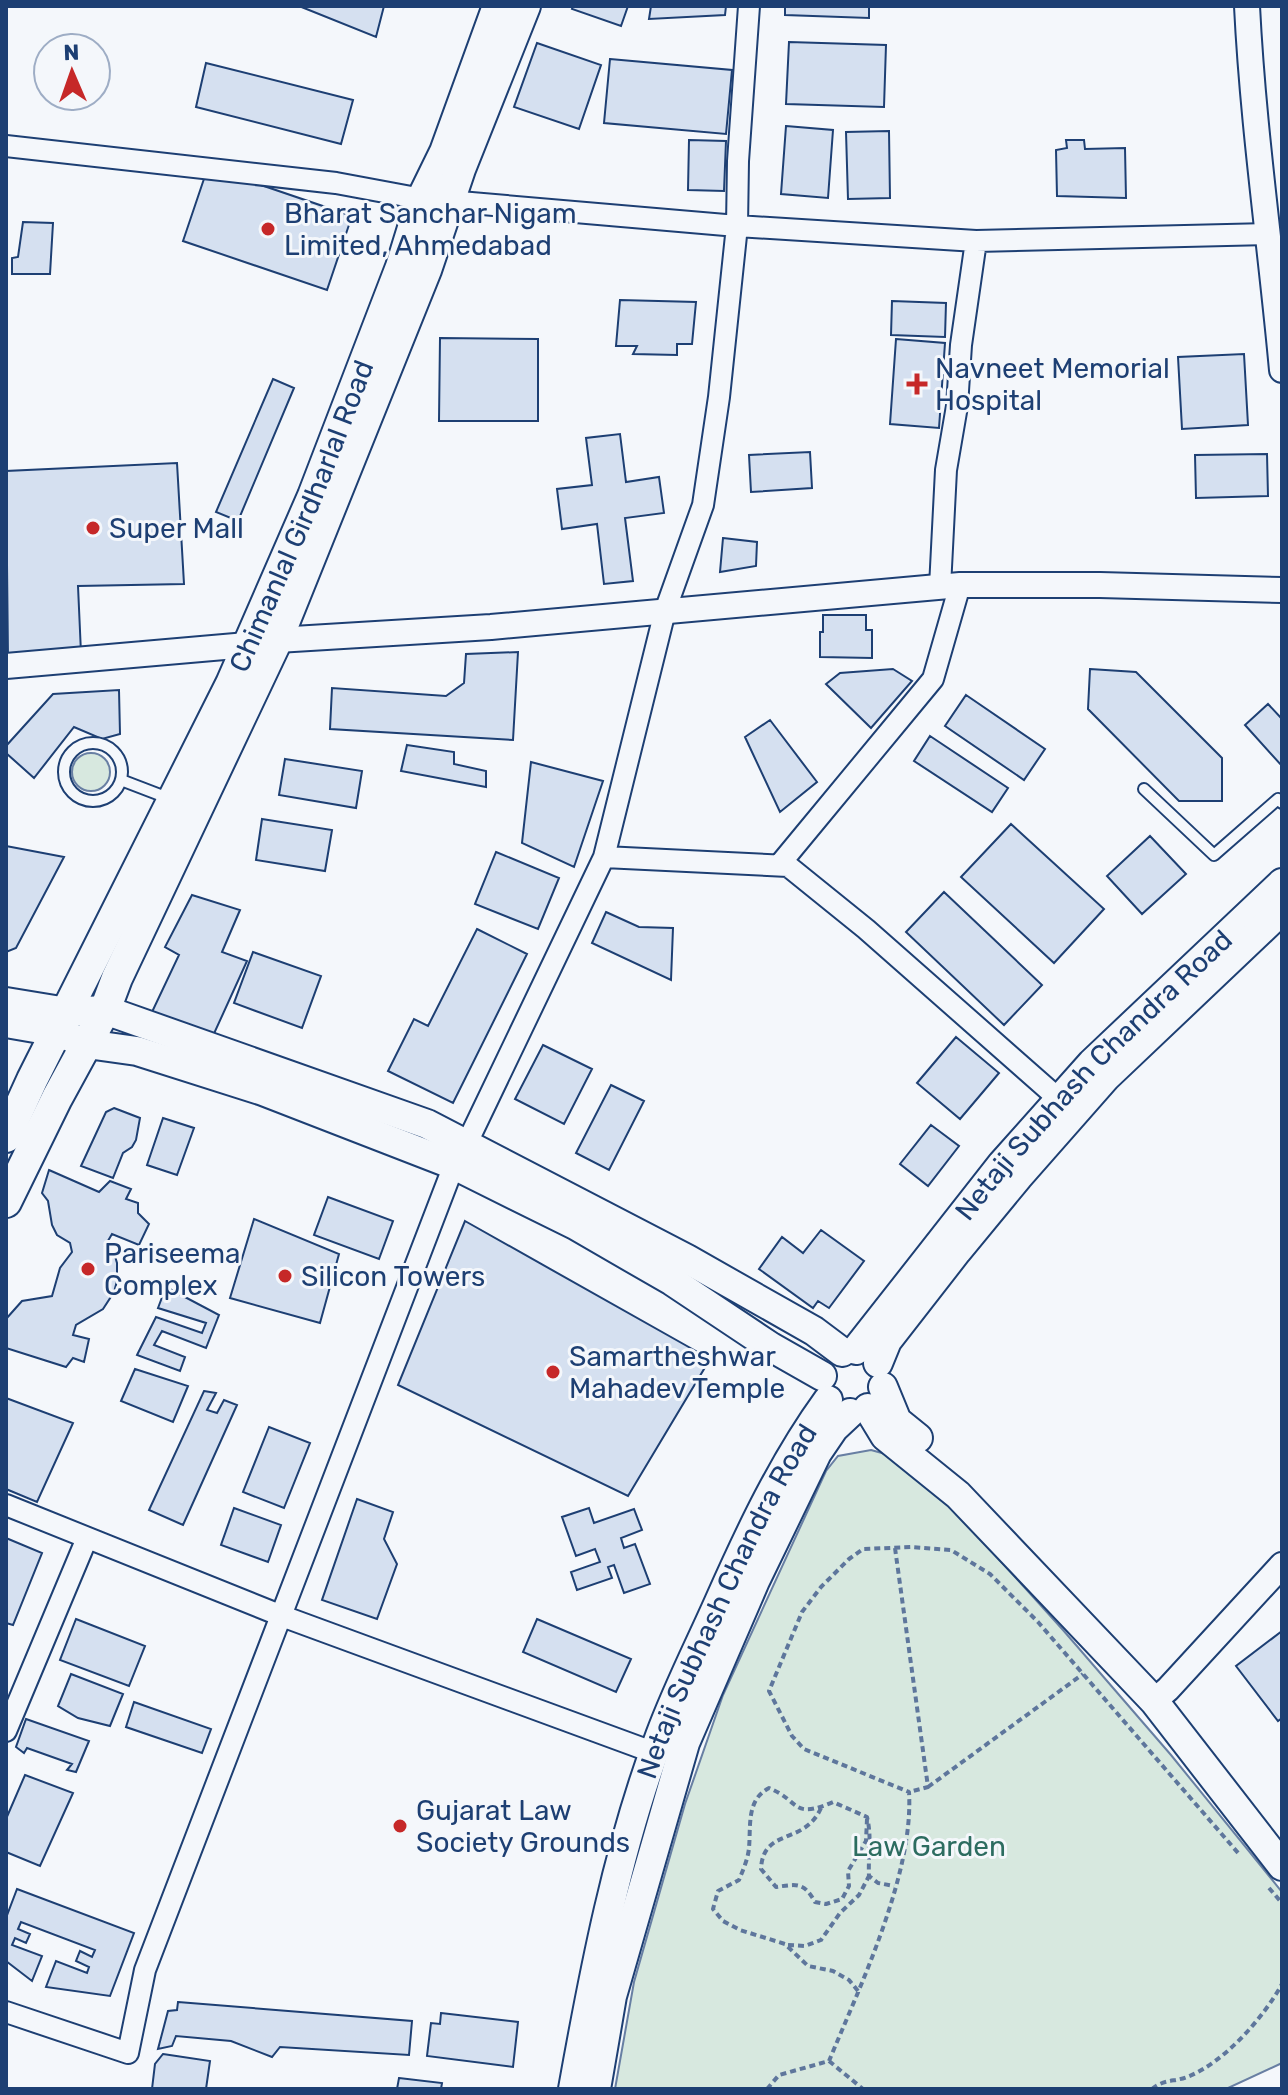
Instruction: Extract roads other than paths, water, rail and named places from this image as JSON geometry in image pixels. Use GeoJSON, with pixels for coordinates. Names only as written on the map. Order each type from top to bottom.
{"type":"FeatureCollection","features":[{"type":"Feature","properties":{"kind":"main road","name":"Chimanlal Girdharlal Road"},"geometry":{"type":"LineString","coordinates":[[87,1044],[105,1010],[426,270],[445,152],[498,6]]}},
{"type":"Feature","properties":{"kind":"main road","name":"Chimanlal Girdharlal Road"},"geometry":{"type":"LineString","coordinates":[[435,200],[525,6]]}},
{"type":"Feature","properties":{"kind":"main road","name":"Chimanlal Girdharlal Road"},"geometry":{"type":"LineString","coordinates":[[6,1137],[174,801],[262,643]]}},
{"type":"Feature","properties":{"kind":"main road","name":"Netaji Subhash Chandra Road"},"geometry":{"type":"LineString","coordinates":[[596,2089],[612,1996],[685,1743],[755,1581],[817,1453],[834,1428],[853,1381],[950,1228],[1060,1100],[1092,1063],[1282,883]]}},
{"type":"Feature","properties":{"kind":"main road","name":"Netaji Subhash Chandra Road"},"geometry":{"type":"LineString","coordinates":[[573,2089],[591,1992],[620,1873],[655,1753],[731,1574],[797,1443],[887,1341],[957,1251],[1096,1088],[1282,910]]}},
{"type":"Feature","properties":{"kind":"main road"},"geometry":{"type":"LineString","coordinates":[[6,1002],[62,1022],[87,1044],[137,1051],[460,1155]]}},
{"type":"Feature","properties":{"kind":"main road"},"geometry":{"type":"LineString","coordinates":[[6,1023],[62,1022],[105,1010],[427,1124],[460,1155],[672,1281],[771,1347],[853,1381],[971,1481],[1041,1551],[1282,1835]]}},
{"type":"Feature","properties":{"kind":"main road"},"geometry":{"type":"LineString","coordinates":[[6,1202],[87,1044]]}},
{"type":"Feature","properties":{"kind":"main road"},"geometry":{"type":"LineString","coordinates":[[1161,1695],[1272,1873]]}},
{"type":"Feature","properties":{"kind":"street"},"geometry":{"type":"LineString","coordinates":[[6,2012],[128,2053],[145,1970],[460,1155],[604,857],[665,611],[703,505],[719,397],[737,226],[738,161],[749,6]]}},
{"type":"Feature","properties":{"kind":"street"},"geometry":{"type":"LineString","coordinates":[[1247,6],[1256,138],[1282,370]]}},
{"type":"Feature","properties":{"kind":"street"},"geometry":{"type":"LineString","coordinates":[[6,146],[336,183],[435,200],[737,226],[976,241],[1269,234]]}},
{"type":"Feature","properties":{"kind":"street"},"geometry":{"type":"LineString","coordinates":[[780,864],[933,679],[950,586],[946,470],[957,406],[961,345],[976,241]]}},
{"type":"Feature","properties":{"kind":"street"},"geometry":{"type":"LineString","coordinates":[[6,666],[950,586],[1100,585],[1282,590]]}},
{"type":"Feature","properties":{"kind":"street"},"geometry":{"type":"LineString","coordinates":[[604,857],[780,864],[798,874],[866,929],[1060,1100]]}},
{"type":"Feature","properties":{"kind":"street"},"geometry":{"type":"LineString","coordinates":[[6,1505],[282,1616],[655,1753]]}},
{"type":"Feature","properties":{"kind":"street"},"geometry":{"type":"LineString","coordinates":[[6,1731],[87,1538]]}},
{"type":"Feature","properties":{"kind":"street"},"geometry":{"type":"LineString","coordinates":[[1161,1695],[1282,1565]]}},
{"type":"Feature","properties":{"kind":"lane"},"geometry":{"type":"LineString","coordinates":[[92,742],[102,744],[117,754],[121,763],[121,780],[110,796],[87,801],[78,798],[68,788],[63,768],[70,753],[77,747],[92,742]]}},
{"type":"Feature","properties":{"kind":"lane"},"geometry":{"type":"LineString","coordinates":[[121,780],[174,801]]}},
{"type":"Feature","properties":{"kind":"lane"},"geometry":{"type":"LineString","coordinates":[[1144,789],[1214,855],[1278,799],[1282,803]]}},
{"type":"Feature","properties":{"kind":"place","name":"Bharat Sanchar Nigam Limited, Ahmedabad"},"geometry":{"type":"Point","coordinates":[268,229]}},
{"type":"Feature","properties":{"kind":"place","name":"Navneet Memorial Hospital"},"geometry":{"type":"Point","coordinates":[917,384]}},
{"type":"Feature","properties":{"kind":"place","name":"Super Mall"},"geometry":{"type":"Point","coordinates":[93,528]}},
{"type":"Feature","properties":{"kind":"place","name":"Pariseema Complex"},"geometry":{"type":"Point","coordinates":[88,1269]}},
{"type":"Feature","properties":{"kind":"place","name":"Silicon Towers"},"geometry":{"type":"Point","coordinates":[285,1276]}},
{"type":"Feature","properties":{"kind":"place","name":"Samartheshwar Mahadev Temple"},"geometry":{"type":"Point","coordinates":[553,1372]}},
{"type":"Feature","properties":{"kind":"place","name":"Gujarat Law Society Grounds"},"geometry":{"type":"Point","coordinates":[400,1826]}},
{"type":"Feature","properties":{"kind":"park label","name":"Law Garden"},"geometry":{"type":"Point","coordinates":[929,1846]}}]}
